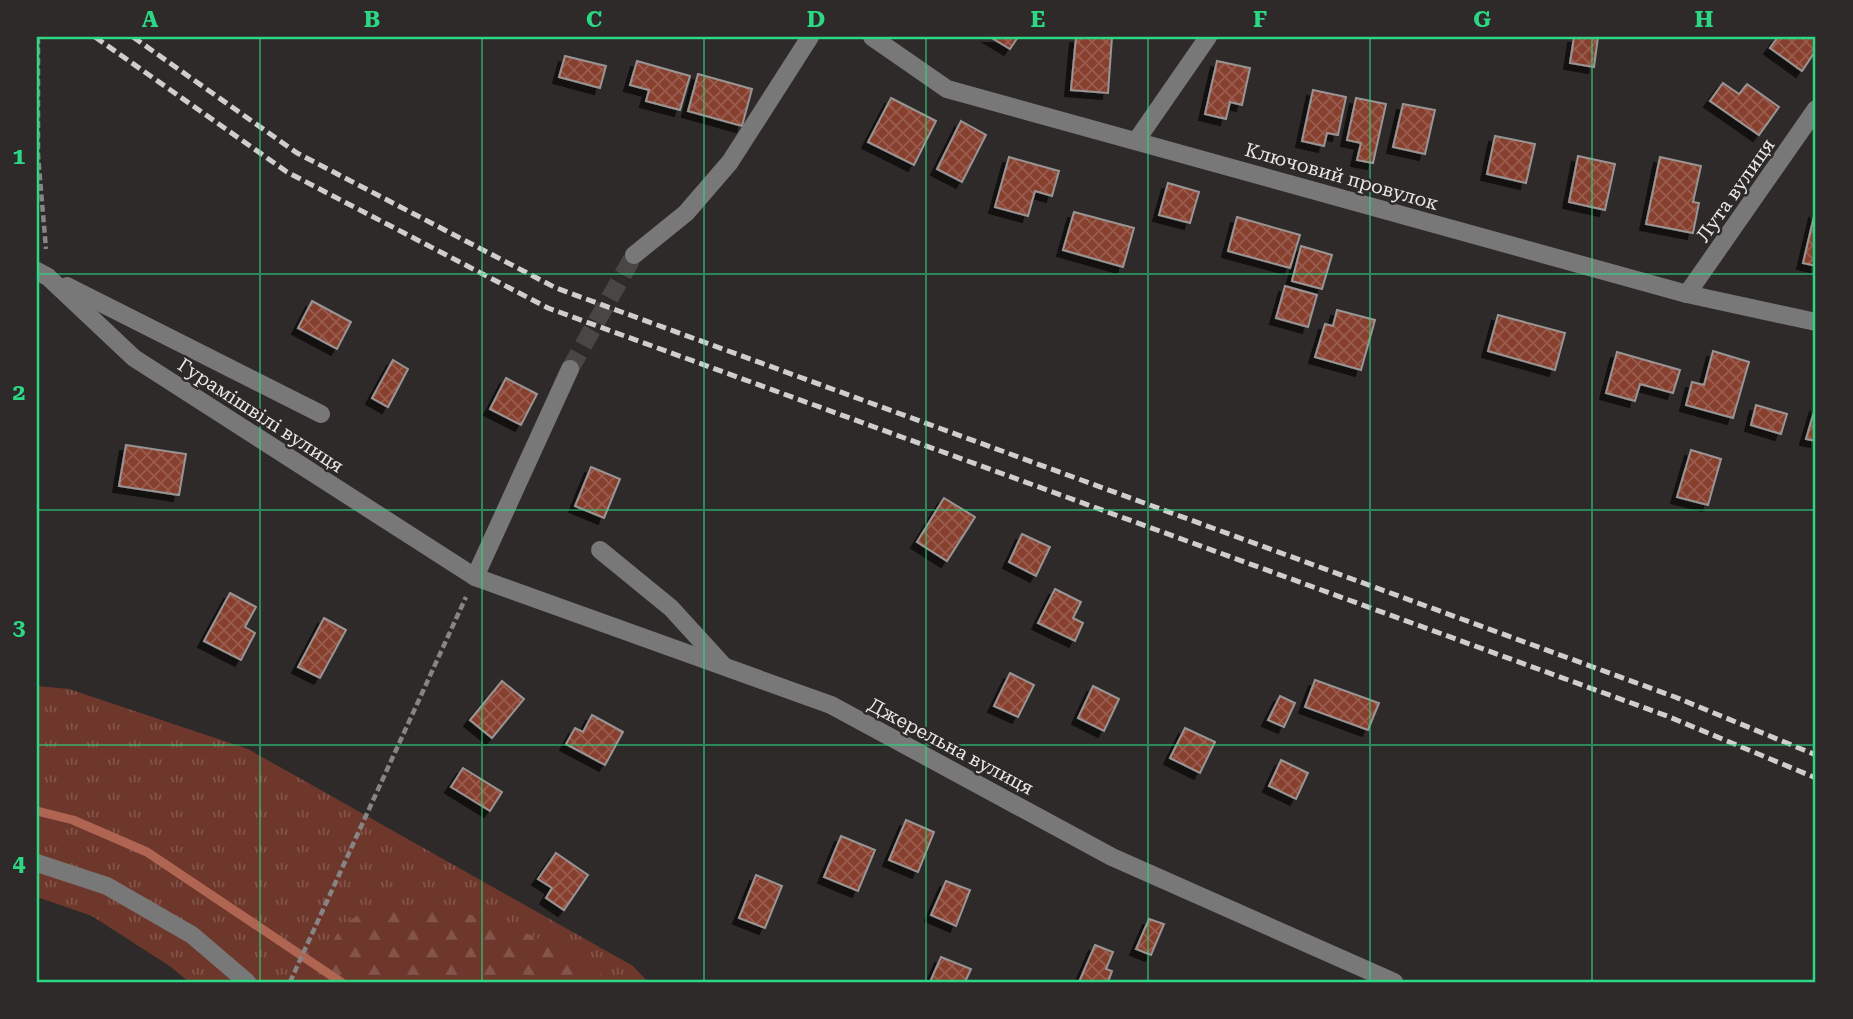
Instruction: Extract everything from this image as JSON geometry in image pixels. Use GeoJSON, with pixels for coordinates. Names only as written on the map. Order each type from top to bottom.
{"type":"FeatureCollection","features":[{"type":"Feature","properties":{"kind":"street"},"geometry":{"type":"LineString","coordinates":[[634,255],[686,213],[730,162],[810,37]]}},
{"type":"Feature","properties":{"kind":"street","name":"Ключовий провулок"},"geometry":{"type":"LineString","coordinates":[[872,37],[947,89],[1687,294],[1816,322]]}},
{"type":"Feature","properties":{"kind":"street"},"geometry":{"type":"LineString","coordinates":[[1136,141],[1208,37]]}},
{"type":"Feature","properties":{"kind":"street","name":"Лута вулиця"},"geometry":{"type":"LineString","coordinates":[[1687,294],[1816,109]]}},
{"type":"Feature","properties":{"kind":"street"},"geometry":{"type":"LineString","coordinates":[[43,274],[321,414]]}},
{"type":"Feature","properties":{"kind":"street","name":"Гурамішвілі вулиця"},"geometry":{"type":"LineString","coordinates":[[43,274],[134,358],[475,578]]}},
{"type":"Feature","properties":{"kind":"street"},"geometry":{"type":"LineString","coordinates":[[475,578],[570,369]]}},
{"type":"Feature","properties":{"kind":"street"},"geometry":{"type":"LineString","coordinates":[[600,550],[671,608],[725,667]]}},
{"type":"Feature","properties":{"kind":"street","name":"Джерельна вулиця"},"geometry":{"type":"LineString","coordinates":[[475,578],[831,705],[1112,857],[1394,982]]}},
{"type":"Feature","properties":{"kind":"street"},"geometry":{"type":"LineString","coordinates":[[37,863],[107,886],[192,935],[247,982]]}},
{"type":"Feature","properties":{"kind":"path"},"geometry":{"type":"LineString","coordinates":[[38,37],[38,155],[43,274]]}},
{"type":"Feature","properties":{"kind":"path"},"geometry":{"type":"LineString","coordinates":[[290,982],[475,578]]}},
{"type":"Feature","properties":{"kind":"green space"},"geometry":{"type":"Polygon","coordinates":[[[37,686],[69,689],[248,749],[633,966],[648,982],[189,982],[171,967],[92,916],[37,897],[37,686]]]}},
{"type":"Feature","properties":{"kind":"green space"},"geometry":{"type":"Polygon","coordinates":[[[430,906],[498,921],[574,954],[612,982],[325,982],[325,960],[339,932],[348,921],[372,910],[430,906]]]}},
{"type":"Feature","properties":{"kind":"building"},"geometry":{"type":"Polygon","coordinates":[[[990,37],[1018,37],[1010,49],[990,37]]]}},
{"type":"Feature","properties":{"kind":"building"},"geometry":{"type":"Polygon","coordinates":[[[1076,37],[1112,37],[1108,93],[1071,90],[1076,37]]]}},
{"type":"Feature","properties":{"kind":"building"},"geometry":{"type":"Polygon","coordinates":[[[1574,37],[1598,37],[1594,67],[1570,63],[1574,37]]]}},
{"type":"Feature","properties":{"kind":"building"},"geometry":{"type":"Polygon","coordinates":[[[1778,37],[1816,37],[1816,50],[1802,71],[1770,48],[1778,37]]]}},
{"type":"Feature","properties":{"kind":"building"},"geometry":{"type":"Polygon","coordinates":[[[565,56],[606,66],[600,88],[559,77],[565,56]]]}},
{"type":"Feature","properties":{"kind":"building"},"geometry":{"type":"Polygon","coordinates":[[[637,61],[690,76],[680,110],[646,101],[649,90],[630,85],[637,61]]]}},
{"type":"Feature","properties":{"kind":"building"},"geometry":{"type":"Polygon","coordinates":[[[1217,61],[1250,68],[1242,105],[1230,102],[1226,119],[1205,114],[1217,61]]]}},
{"type":"Feature","properties":{"kind":"building"},"geometry":{"type":"Polygon","coordinates":[[[698,74],[752,89],[742,126],[688,111],[698,74]]]}},
{"type":"Feature","properties":{"kind":"building"},"geometry":{"type":"Polygon","coordinates":[[[1723,83],[1739,94],[1747,84],[1779,107],[1759,135],[1710,101],[1723,83]]]}},
{"type":"Feature","properties":{"kind":"building"},"geometry":{"type":"Polygon","coordinates":[[[1313,90],[1346,97],[1338,135],[1327,133],[1324,146],[1302,141],[1313,90]]]}},
{"type":"Feature","properties":{"kind":"building"},"geometry":{"type":"Polygon","coordinates":[[[891,98],[936,121],[914,165],[868,142],[891,98]]]}},
{"type":"Feature","properties":{"kind":"building"},"geometry":{"type":"Polygon","coordinates":[[[1356,98],[1386,104],[1373,163],[1357,160],[1361,143],[1347,140],[1356,98]]]}},
{"type":"Feature","properties":{"kind":"building"},"geometry":{"type":"Polygon","coordinates":[[[1403,104],[1435,110],[1425,154],[1393,147],[1403,104]]]}},
{"type":"Feature","properties":{"kind":"building"},"geometry":{"type":"Polygon","coordinates":[[[961,121],[986,135],[962,182],[937,169],[961,121]]]}},
{"type":"Feature","properties":{"kind":"building"},"geometry":{"type":"Polygon","coordinates":[[[1495,136],[1535,144],[1526,183],[1487,174],[1495,136]]]}},
{"type":"Feature","properties":{"kind":"building"},"geometry":{"type":"Polygon","coordinates":[[[1578,156],[1615,164],[1605,210],[1569,202],[1578,156]]]}},
{"type":"Feature","properties":{"kind":"building"},"geometry":{"type":"Polygon","coordinates":[[[1009,157],[1059,171],[1052,196],[1035,191],[1028,216],[995,207],[1009,157]]]}},
{"type":"Feature","properties":{"kind":"building"},"geometry":{"type":"Polygon","coordinates":[[[1660,157],[1701,166],[1693,202],[1699,203],[1693,233],[1646,224],[1660,157]]]}},
{"type":"Feature","properties":{"kind":"building"},"geometry":{"type":"Polygon","coordinates":[[[1168,183],[1199,192],[1190,223],[1159,215],[1168,183]]]}},
{"type":"Feature","properties":{"kind":"building"},"geometry":{"type":"Polygon","coordinates":[[[1074,212],[1134,228],[1123,267],[1063,250],[1074,212]]]}},
{"type":"Feature","properties":{"kind":"building"},"geometry":{"type":"Polygon","coordinates":[[[1816,213],[1816,266],[1803,263],[1816,213]]]}},
{"type":"Feature","properties":{"kind":"building"},"geometry":{"type":"Polygon","coordinates":[[[1237,217],[1300,235],[1290,268],[1228,251],[1237,217]]]}},
{"type":"Feature","properties":{"kind":"building"},"geometry":{"type":"Polygon","coordinates":[[[1301,246],[1332,255],[1322,289],[1292,281],[1301,246]]]}},
{"type":"Feature","properties":{"kind":"building"},"geometry":{"type":"Polygon","coordinates":[[[1285,286],[1317,295],[1308,327],[1276,318],[1285,286]]]}},
{"type":"Feature","properties":{"kind":"building"},"geometry":{"type":"Polygon","coordinates":[[[312,301],[351,322],[337,349],[298,328],[312,301]]]}},
{"type":"Feature","properties":{"kind":"building"},"geometry":{"type":"Polygon","coordinates":[[[1337,310],[1375,320],[1361,370],[1315,357],[1325,324],[1333,326],[1337,310]]]}},
{"type":"Feature","properties":{"kind":"building"},"geometry":{"type":"Polygon","coordinates":[[[1498,315],[1565,333],[1555,370],[1488,351],[1498,315]]]}},
{"type":"Feature","properties":{"kind":"building"},"geometry":{"type":"Polygon","coordinates":[[[1713,351],[1749,362],[1733,418],[1686,405],[1692,382],[1704,385],[1713,351]]]}},
{"type":"Feature","properties":{"kind":"building"},"geometry":{"type":"Polygon","coordinates":[[[1617,352],[1680,370],[1673,393],[1640,384],[1635,401],[1606,393],[1617,352]]]}},
{"type":"Feature","properties":{"kind":"building"},"geometry":{"type":"Polygon","coordinates":[[[393,360],[408,369],[388,407],[372,398],[393,360]]]}},
{"type":"Feature","properties":{"kind":"building"},"geometry":{"type":"Polygon","coordinates":[[[506,378],[537,394],[521,425],[490,409],[506,378]]]}},
{"type":"Feature","properties":{"kind":"building"},"geometry":{"type":"Polygon","coordinates":[[[1756,405],[1787,414],[1781,434],[1751,425],[1756,405]]]}},
{"type":"Feature","properties":{"kind":"building"},"geometry":{"type":"Polygon","coordinates":[[[1816,405],[1816,441],[1806,439],[1816,405]]]}},
{"type":"Feature","properties":{"kind":"building"},"geometry":{"type":"Polygon","coordinates":[[[126,445],[186,454],[179,495],[119,486],[126,445]]]}},
{"type":"Feature","properties":{"kind":"building"},"geometry":{"type":"Polygon","coordinates":[[[1691,450],[1721,459],[1708,505],[1677,497],[1691,450]]]}},
{"type":"Feature","properties":{"kind":"building"},"geometry":{"type":"Polygon","coordinates":[[[591,467],[620,479],[604,518],[575,506],[591,467]]]}},
{"type":"Feature","properties":{"kind":"building"},"geometry":{"type":"Polygon","coordinates":[[[944,498],[975,517],[947,561],[917,542],[944,498]]]}},
{"type":"Feature","properties":{"kind":"building"},"geometry":{"type":"Polygon","coordinates":[[[1022,534],[1050,547],[1036,576],[1009,562],[1022,534]]]}},
{"type":"Feature","properties":{"kind":"building"},"geometry":{"type":"Polygon","coordinates":[[[1055,589],[1081,602],[1073,618],[1083,623],[1075,641],[1038,623],[1055,589]]]}},
{"type":"Feature","properties":{"kind":"building"},"geometry":{"type":"Polygon","coordinates":[[[230,593],[256,607],[245,627],[255,633],[241,660],[204,641],[230,593]]]}},
{"type":"Feature","properties":{"kind":"building"},"geometry":{"type":"Polygon","coordinates":[[[324,618],[346,630],[320,678],[298,667],[324,618]]]}},
{"type":"Feature","properties":{"kind":"building"},"geometry":{"type":"Polygon","coordinates":[[[1010,673],[1034,685],[1018,717],[994,706],[1010,673]]]}},
{"type":"Feature","properties":{"kind":"building"},"geometry":{"type":"Polygon","coordinates":[[[1315,680],[1379,703],[1368,730],[1305,707],[1315,680]]]}},
{"type":"Feature","properties":{"kind":"building"},"geometry":{"type":"Polygon","coordinates":[[[502,681],[524,699],[492,738],[470,720],[502,681]]]}},
{"type":"Feature","properties":{"kind":"building"},"geometry":{"type":"Polygon","coordinates":[[[1093,686],[1119,699],[1104,731],[1078,718],[1093,686]]]}},
{"type":"Feature","properties":{"kind":"building"},"geometry":{"type":"Polygon","coordinates":[[[1280,696],[1295,703],[1284,727],[1268,720],[1280,696]]]}},
{"type":"Feature","properties":{"kind":"building"},"geometry":{"type":"Polygon","coordinates":[[[592,715],[623,732],[605,765],[566,744],[575,728],[583,732],[592,715]]]}},
{"type":"Feature","properties":{"kind":"building"},"geometry":{"type":"Polygon","coordinates":[[[1185,728],[1215,742],[1200,773],[1170,758],[1185,728]]]}},
{"type":"Feature","properties":{"kind":"building"},"geometry":{"type":"Polygon","coordinates":[[[1281,760],[1308,773],[1296,799],[1269,786],[1281,760]]]}},
{"type":"Feature","properties":{"kind":"building"},"geometry":{"type":"Polygon","coordinates":[[[463,768],[502,792],[490,811],[451,787],[463,768]]]}},
{"type":"Feature","properties":{"kind":"building"},"geometry":{"type":"Polygon","coordinates":[[[906,820],[934,832],[918,872],[889,860],[906,820]]]}},
{"type":"Feature","properties":{"kind":"building"},"geometry":{"type":"Polygon","coordinates":[[[841,836],[875,850],[858,891],[824,877],[841,836]]]}},
{"type":"Feature","properties":{"kind":"building"},"geometry":{"type":"Polygon","coordinates":[[[556,853],[588,875],[564,910],[546,898],[552,888],[538,879],[556,853]]]}},
{"type":"Feature","properties":{"kind":"building"},"geometry":{"type":"Polygon","coordinates":[[[756,875],[782,886],[765,928],[739,918],[756,875]]]}},
{"type":"Feature","properties":{"kind":"building"},"geometry":{"type":"Polygon","coordinates":[[[946,881],[970,890],[956,926],[931,915],[946,881]]]}},
{"type":"Feature","properties":{"kind":"building"},"geometry":{"type":"Polygon","coordinates":[[[1149,919],[1164,924],[1151,955],[1136,949],[1149,919]]]}},
{"type":"Feature","properties":{"kind":"building"},"geometry":{"type":"Polygon","coordinates":[[[1095,945],[1113,952],[1106,969],[1112,971],[1108,982],[1079,982],[1095,945]]]}},
{"type":"Feature","properties":{"kind":"building"},"geometry":{"type":"Polygon","coordinates":[[[941,957],[971,969],[965,982],[930,982],[941,957]]]}},
{"type":"Feature","properties":{"kind":"waterway"},"geometry":{"type":"LineString","coordinates":[[37,811],[73,820],[147,852],[341,982]]}},
{"type":"Feature","properties":{"kind":"tunnel"},"geometry":{"type":"LineString","coordinates":[[570,369],[634,255]]}},
{"type":"Feature","properties":{"kind":"railway"},"geometry":{"type":"LineString","coordinates":[[95,37],[287,172],[548,308],[1667,716],[1816,778]]}},
{"type":"Feature","properties":{"kind":"railway"},"geometry":{"type":"LineString","coordinates":[[133,37],[297,153],[556,288],[1675,697],[1816,755]]}}]}
